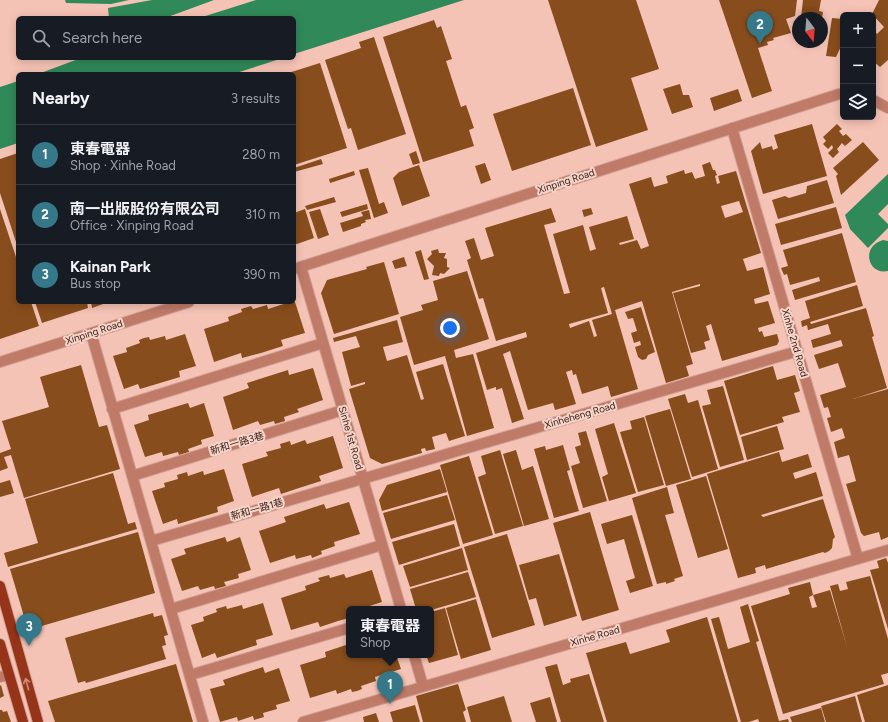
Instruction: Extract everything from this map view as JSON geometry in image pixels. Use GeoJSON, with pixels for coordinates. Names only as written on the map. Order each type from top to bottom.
{"type":"FeatureCollection","features":[{"type":"Feature","properties":{"kind":"main road"},"geometry":{"type":"LineString","coordinates":[[0,586],[38,722]]}},
{"type":"Feature","properties":{"kind":"main road"},"geometry":{"type":"LineString","coordinates":[[0,644],[4,676],[22,722]]}},
{"type":"Feature","properties":{"kind":"street","name":"Xinping Road"},"geometry":{"type":"LineString","coordinates":[[298,268],[840,94]]}},
{"type":"Feature","properties":{"kind":"street"},"geometry":{"type":"LineString","coordinates":[[876,102],[888,108]]}},
{"type":"Feature","properties":{"kind":"street","name":"Xinhe 2nd Road"},"geometry":{"type":"LineString","coordinates":[[732,128],[858,559]]}},
{"type":"Feature","properties":{"kind":"street","name":"Sinhe 1st Road"},"geometry":{"type":"LineString","coordinates":[[298,268],[323,343],[400,606]]}},
{"type":"Feature","properties":{"kind":"street","name":"Xinping Road"},"geometry":{"type":"LineString","coordinates":[[0,362],[183,304]]}},
{"type":"Feature","properties":{"kind":"street"},"geometry":{"type":"LineString","coordinates":[[91,333],[203,722]]}},
{"type":"Feature","properties":{"kind":"street"},"geometry":{"type":"LineString","coordinates":[[112,409],[323,343]]}},
{"type":"Feature","properties":{"kind":"street","name":"Xinheheng Road"},"geometry":{"type":"LineString","coordinates":[[363,478],[798,351]]}},
{"type":"Feature","properties":{"kind":"street","name":"新和一路3巷"},"geometry":{"type":"LineString","coordinates":[[132,476],[343,410]]}},
{"type":"Feature","properties":{"kind":"street","name":"新和一路1巷"},"geometry":{"type":"LineString","coordinates":[[151,541],[363,478]]}},
{"type":"Feature","properties":{"kind":"street"},"geometry":{"type":"LineString","coordinates":[[170,609],[382,545]]}},
{"type":"Feature","properties":{"kind":"street","name":"Xinhe Road"},"geometry":{"type":"LineString","coordinates":[[303,722],[888,550]]}},
{"type":"Feature","properties":{"kind":"street"},"geometry":{"type":"LineString","coordinates":[[190,675],[346,629]]}},
{"type":"Feature","properties":{"kind":"street"},"geometry":{"type":"LineString","coordinates":[[415,658],[423,686]]}},
{"type":"Feature","properties":{"kind":"shaded area"},"geometry":{"type":"Polygon","coordinates":[[[65,0],[129,0],[111,4],[66,3],[65,0]]]}},
{"type":"Feature","properties":{"kind":"shaded area"},"geometry":{"type":"Polygon","coordinates":[[[152,0],[214,0],[170,16],[109,16],[108,8],[152,0]]]}},
{"type":"Feature","properties":{"kind":"shaded area"},"geometry":{"type":"Polygon","coordinates":[[[256,0],[464,0],[296,53],[296,16],[205,16],[256,0]]]}},
{"type":"Feature","properties":{"kind":"shaded area"},"geometry":{"type":"Polygon","coordinates":[[[76,60],[277,60],[239,72],[43,72],[76,60]]]}},
{"type":"Feature","properties":{"kind":"shaded area"},"geometry":{"type":"Polygon","coordinates":[[[16,82],[16,144],[0,149],[0,87],[16,82]]]}},
{"type":"Feature","properties":{"kind":"shaded area"},"geometry":{"type":"Polygon","coordinates":[[[888,174],[888,204],[878,214],[888,224],[888,228],[868,248],[850,229],[845,215],[888,174]]]}},
{"type":"Feature","properties":{"kind":"shaded area"},"geometry":{"type":"Polygon","coordinates":[[[883,240],[888,241],[888,271],[875,269],[871,265],[869,259],[869,254],[872,248],[876,243],[883,240]]]}},
{"type":"Feature","properties":{"kind":"building"},"geometry":{"type":"Polygon","coordinates":[[[548,0],[636,0],[659,69],[631,78],[648,130],[596,147],[548,0]]]}},
{"type":"Feature","properties":{"kind":"building"},"geometry":{"type":"Polygon","coordinates":[[[719,0],[797,0],[796,12],[792,12],[792,17],[786,19],[791,33],[773,38],[774,40],[767,42],[768,45],[758,48],[772,91],[752,98],[719,0]]]}},
{"type":"Feature","properties":{"kind":"building"},"geometry":{"type":"Polygon","coordinates":[[[803,0],[821,0],[819,11],[823,12],[802,12],[803,0]]]}},
{"type":"Feature","properties":{"kind":"building"},"geometry":{"type":"Polygon","coordinates":[[[879,0],[888,0],[888,60],[880,67],[876,64],[876,33],[877,34],[884,27],[876,18],[876,12],[873,12],[879,0]]]}},
{"type":"Feature","properties":{"kind":"building"},"geometry":{"type":"Polygon","coordinates":[[[832,18],[840,19],[840,48],[836,57],[826,56],[832,18]]]}},
{"type":"Feature","properties":{"kind":"building"},"geometry":{"type":"Polygon","coordinates":[[[434,20],[437,28],[441,26],[452,59],[446,61],[461,107],[466,105],[474,128],[469,130],[474,146],[423,162],[383,37],[434,20]]]}},
{"type":"Feature","properties":{"kind":"building"},"geometry":{"type":"Polygon","coordinates":[[[374,37],[406,134],[358,150],[351,128],[348,129],[325,60],[361,48],[359,42],[374,37]]]}},
{"type":"Feature","properties":{"kind":"building"},"geometry":{"type":"Polygon","coordinates":[[[320,63],[347,148],[296,164],[296,72],[291,72],[320,63]]]}},
{"type":"Feature","properties":{"kind":"building"},"geometry":{"type":"Polygon","coordinates":[[[680,84],[683,95],[689,95],[693,107],[672,114],[663,89],[680,84]]]}},
{"type":"Feature","properties":{"kind":"building"},"geometry":{"type":"Polygon","coordinates":[[[573,88],[591,145],[512,171],[493,114],[573,88]]]}},
{"type":"Feature","properties":{"kind":"building"},"geometry":{"type":"Polygon","coordinates":[[[738,89],[742,101],[714,111],[710,98],[738,89]]]}},
{"type":"Feature","properties":{"kind":"building"},"geometry":{"type":"Polygon","coordinates":[[[812,124],[827,176],[763,194],[751,151],[760,142],[762,149],[772,146],[773,150],[778,148],[774,135],[812,124]]]}},
{"type":"Feature","properties":{"kind":"building"},"geometry":{"type":"Polygon","coordinates":[[[837,124],[842,129],[839,131],[843,136],[846,134],[852,140],[845,146],[842,143],[837,149],[839,152],[833,158],[828,153],[833,148],[832,145],[828,149],[823,144],[826,141],[823,137],[837,124]]]}},
{"type":"Feature","properties":{"kind":"building"},"geometry":{"type":"Polygon","coordinates":[[[863,142],[879,160],[841,195],[836,176],[838,174],[833,168],[863,142]]]}},
{"type":"Feature","properties":{"kind":"building"},"geometry":{"type":"Polygon","coordinates":[[[416,151],[420,163],[413,165],[409,154],[416,151]]]}},
{"type":"Feature","properties":{"kind":"building"},"geometry":{"type":"Polygon","coordinates":[[[16,154],[16,242],[0,193],[0,159],[16,154]]]}},
{"type":"Feature","properties":{"kind":"building"},"geometry":{"type":"Polygon","coordinates":[[[321,159],[323,164],[296,171],[296,167],[321,159]]]}},
{"type":"Feature","properties":{"kind":"building"},"geometry":{"type":"Polygon","coordinates":[[[710,162],[717,175],[715,176],[717,184],[720,183],[718,176],[736,171],[761,253],[743,259],[747,271],[763,267],[770,294],[754,299],[755,304],[768,301],[775,323],[758,328],[759,332],[762,331],[764,337],[777,334],[779,341],[777,345],[722,361],[711,324],[706,326],[710,340],[704,342],[706,349],[691,353],[673,293],[700,286],[700,284],[672,292],[693,364],[686,366],[689,376],[666,383],[642,301],[615,310],[638,389],[611,397],[608,386],[582,394],[576,374],[573,375],[572,370],[566,372],[576,404],[555,410],[553,403],[528,410],[510,351],[503,354],[524,419],[512,423],[502,388],[496,390],[496,387],[487,390],[476,353],[527,337],[526,332],[496,341],[483,298],[479,299],[467,260],[471,258],[465,241],[474,238],[481,260],[494,256],[485,228],[551,208],[556,222],[544,225],[564,294],[570,293],[553,234],[583,225],[590,251],[596,249],[589,227],[627,216],[634,239],[619,243],[620,245],[637,240],[641,249],[649,246],[629,184],[651,177],[654,187],[668,183],[666,176],[684,170],[685,174],[692,172],[695,179],[705,176],[702,165],[710,162]],[[739,201],[721,206],[725,218],[743,212],[739,201]],[[604,287],[601,288],[608,313],[569,324],[570,328],[589,321],[594,337],[597,336],[592,320],[612,314],[604,287]]]}},
{"type":"Feature","properties":{"kind":"building"},"geometry":{"type":"Polygon","coordinates":[[[485,163],[491,180],[481,184],[475,166],[485,163]]]}},
{"type":"Feature","properties":{"kind":"building"},"geometry":{"type":"Polygon","coordinates":[[[419,165],[430,196],[402,206],[393,178],[399,172],[419,165]]]}},
{"type":"Feature","properties":{"kind":"building"},"geometry":{"type":"Polygon","coordinates":[[[368,168],[379,204],[384,202],[388,213],[374,218],[359,170],[368,168]]]}},
{"type":"Feature","properties":{"kind":"building"},"geometry":{"type":"Polygon","coordinates":[[[354,171],[355,175],[330,183],[329,179],[354,171]]]}},
{"type":"Feature","properties":{"kind":"building"},"geometry":{"type":"Polygon","coordinates":[[[827,180],[834,203],[778,219],[772,200],[785,196],[789,198],[806,193],[807,186],[827,180]]]}},
{"type":"Feature","properties":{"kind":"building"},"geometry":{"type":"Polygon","coordinates":[[[334,197],[336,202],[307,210],[305,206],[334,197]]]}},
{"type":"Feature","properties":{"kind":"building"},"geometry":{"type":"Polygon","coordinates":[[[367,204],[368,209],[342,217],[340,212],[367,204]]]}},
{"type":"Feature","properties":{"kind":"building"},"geometry":{"type":"Polygon","coordinates":[[[836,207],[842,228],[781,245],[775,224],[836,207]]]}},
{"type":"Feature","properties":{"kind":"building"},"geometry":{"type":"Polygon","coordinates":[[[591,208],[593,214],[584,217],[582,210],[591,208]]]}},
{"type":"Feature","properties":{"kind":"building"},"geometry":{"type":"Polygon","coordinates":[[[0,209],[16,257],[16,304],[32,304],[39,326],[0,339],[0,209]]]}},
{"type":"Feature","properties":{"kind":"building"},"geometry":{"type":"Polygon","coordinates":[[[305,209],[314,238],[296,244],[296,212],[305,209]]]}},
{"type":"Feature","properties":{"kind":"building"},"geometry":{"type":"Polygon","coordinates":[[[320,209],[329,235],[318,239],[309,212],[320,209]]]}},
{"type":"Feature","properties":{"kind":"building"},"geometry":{"type":"Polygon","coordinates":[[[369,210],[371,219],[365,220],[366,222],[361,224],[361,226],[343,232],[340,223],[363,216],[361,212],[369,210]]]}},
{"type":"Feature","properties":{"kind":"building"},"geometry":{"type":"Polygon","coordinates":[[[842,233],[856,282],[795,300],[792,290],[820,281],[819,277],[790,285],[787,274],[784,275],[781,268],[788,266],[783,250],[842,233]]]}},
{"type":"Feature","properties":{"kind":"building"},"geometry":{"type":"Polygon","coordinates":[[[438,249],[439,253],[446,253],[444,258],[447,259],[447,267],[450,268],[444,274],[440,273],[439,276],[432,275],[434,266],[427,259],[432,254],[431,251],[438,249]]]}},
{"type":"Feature","properties":{"kind":"building"},"geometry":{"type":"Polygon","coordinates":[[[421,250],[429,279],[424,280],[415,252],[421,250]]]}},
{"type":"Feature","properties":{"kind":"building"},"geometry":{"type":"Polygon","coordinates":[[[404,257],[407,266],[395,269],[392,261],[404,257]]]}},
{"type":"Feature","properties":{"kind":"building"},"geometry":{"type":"Polygon","coordinates":[[[384,262],[399,314],[334,334],[321,293],[327,280],[367,269],[366,267],[384,262]]]}},
{"type":"Feature","properties":{"kind":"building"},"geometry":{"type":"Polygon","coordinates":[[[467,271],[489,339],[454,350],[456,358],[473,354],[494,428],[467,436],[445,356],[414,365],[400,317],[423,310],[421,305],[438,300],[433,281],[467,271]]]}},
{"type":"Feature","properties":{"kind":"building"},"geometry":{"type":"Polygon","coordinates":[[[857,285],[863,306],[810,322],[811,324],[866,308],[874,336],[872,337],[887,388],[853,399],[888,389],[888,537],[881,540],[879,532],[864,536],[861,533],[846,484],[856,481],[849,455],[838,458],[834,442],[845,438],[842,428],[831,432],[827,418],[831,417],[828,407],[824,408],[820,395],[846,387],[838,363],[819,369],[814,355],[843,346],[841,340],[813,348],[811,340],[831,334],[828,324],[808,330],[807,325],[802,327],[801,321],[810,318],[805,301],[857,285]]]}},
{"type":"Feature","properties":{"kind":"building"},"geometry":{"type":"Polygon","coordinates":[[[36,304],[87,304],[88,308],[42,323],[36,304]]]}},
{"type":"Feature","properties":{"kind":"building"},"geometry":{"type":"Polygon","coordinates":[[[91,304],[103,304],[92,308],[91,304]]]}},
{"type":"Feature","properties":{"kind":"building"},"geometry":{"type":"Polygon","coordinates":[[[284,304],[296,304],[305,333],[281,340],[283,346],[242,358],[241,353],[214,362],[204,329],[229,321],[228,317],[242,312],[241,309],[251,306],[253,309],[267,305],[268,309],[284,304]]]}},
{"type":"Feature","properties":{"kind":"building"},"geometry":{"type":"Polygon","coordinates":[[[641,307],[655,352],[648,355],[646,359],[642,360],[638,357],[635,347],[641,345],[640,341],[634,343],[631,333],[637,331],[633,318],[628,319],[625,312],[641,307]]]}},
{"type":"Feature","properties":{"kind":"building"},"geometry":{"type":"Polygon","coordinates":[[[397,320],[403,342],[383,347],[387,361],[407,355],[421,400],[424,399],[416,372],[443,364],[465,436],[449,441],[446,433],[432,437],[435,449],[426,451],[425,448],[421,449],[422,453],[382,464],[370,458],[349,389],[365,384],[365,382],[351,386],[342,352],[360,347],[356,336],[334,342],[333,338],[397,320]]]}},
{"type":"Feature","properties":{"kind":"building"},"geometry":{"type":"Polygon","coordinates":[[[185,334],[196,366],[179,371],[180,377],[140,389],[138,384],[124,389],[113,356],[127,352],[126,348],[140,343],[139,340],[144,338],[149,337],[150,340],[165,336],[166,340],[185,334]]]}},
{"type":"Feature","properties":{"kind":"building"},"geometry":{"type":"Polygon","coordinates":[[[81,365],[99,427],[107,425],[120,469],[24,498],[11,455],[4,457],[8,468],[0,471],[0,453],[11,449],[2,421],[49,407],[40,377],[81,365]]]}},
{"type":"Feature","properties":{"kind":"building"},"geometry":{"type":"Polygon","coordinates":[[[773,366],[777,380],[795,375],[800,391],[794,393],[800,412],[782,417],[784,422],[740,435],[724,381],[773,366]]]}},
{"type":"Feature","properties":{"kind":"building"},"geometry":{"type":"Polygon","coordinates":[[[313,368],[323,400],[297,409],[299,412],[284,417],[285,421],[275,424],[274,421],[260,425],[258,421],[233,430],[223,397],[249,388],[247,383],[288,370],[289,375],[313,368]]]}},
{"type":"Feature","properties":{"kind":"building"},"geometry":{"type":"Polygon","coordinates":[[[723,386],[744,460],[720,467],[702,406],[711,404],[707,390],[723,386]]]}},
{"type":"Feature","properties":{"kind":"building"},"geometry":{"type":"Polygon","coordinates":[[[685,394],[688,403],[698,400],[718,469],[692,477],[668,399],[685,394]]]}},
{"type":"Feature","properties":{"kind":"building"},"geometry":{"type":"Polygon","coordinates":[[[188,403],[190,408],[204,403],[214,436],[201,440],[202,444],[188,449],[189,452],[179,455],[178,452],[163,456],[162,452],[145,457],[134,425],[149,420],[148,415],[188,403]]]}},
{"type":"Feature","properties":{"kind":"building"},"geometry":{"type":"Polygon","coordinates":[[[670,409],[691,479],[666,486],[645,416],[670,409]]]}},
{"type":"Feature","properties":{"kind":"building"},"geometry":{"type":"Polygon","coordinates":[[[644,417],[664,485],[638,492],[620,432],[632,429],[630,421],[644,417]]]}},
{"type":"Feature","properties":{"kind":"building"},"geometry":{"type":"Polygon","coordinates":[[[614,423],[636,493],[609,501],[602,477],[608,474],[595,429],[614,423]]]}},
{"type":"Feature","properties":{"kind":"building"},"geometry":{"type":"Polygon","coordinates":[[[777,426],[784,449],[747,460],[741,437],[777,426]]]}},
{"type":"Feature","properties":{"kind":"building"},"geometry":{"type":"Polygon","coordinates":[[[586,431],[607,501],[583,508],[571,466],[580,463],[575,447],[581,445],[578,433],[586,431]]]}},
{"type":"Feature","properties":{"kind":"building"},"geometry":{"type":"Polygon","coordinates":[[[333,436],[343,468],[319,476],[321,481],[281,494],[279,488],[252,497],[242,464],[268,456],[266,452],[281,448],[280,444],[290,441],[291,445],[305,440],[307,444],[333,436]]]}},
{"type":"Feature","properties":{"kind":"building"},"geometry":{"type":"Polygon","coordinates":[[[563,445],[570,470],[567,471],[579,511],[554,518],[534,449],[545,446],[546,450],[563,445]]]}},
{"type":"Feature","properties":{"kind":"building"},"geometry":{"type":"Polygon","coordinates":[[[500,450],[523,526],[495,534],[478,477],[486,474],[481,456],[500,450]]]}},
{"type":"Feature","properties":{"kind":"building"},"geometry":{"type":"Polygon","coordinates":[[[516,450],[522,470],[533,466],[549,519],[524,526],[503,454],[516,450]]]}},
{"type":"Feature","properties":{"kind":"building"},"geometry":{"type":"Polygon","coordinates":[[[779,452],[782,462],[808,454],[812,467],[793,473],[795,479],[816,472],[823,496],[761,515],[763,517],[823,499],[835,537],[833,539],[832,548],[825,553],[823,552],[766,569],[765,565],[755,568],[756,573],[738,578],[707,474],[779,452]]]}},
{"type":"Feature","properties":{"kind":"building"},"geometry":{"type":"Polygon","coordinates":[[[469,456],[493,535],[463,544],[440,465],[469,456]]]}},
{"type":"Feature","properties":{"kind":"building"},"geometry":{"type":"Polygon","coordinates":[[[224,469],[234,501],[217,507],[218,512],[178,524],[177,519],[163,524],[152,491],[165,487],[164,483],[178,479],[177,475],[187,472],[188,476],[203,471],[204,475],[224,469]]]}},
{"type":"Feature","properties":{"kind":"building"},"geometry":{"type":"Polygon","coordinates":[[[440,469],[447,492],[382,511],[379,500],[387,485],[440,469]]]}},
{"type":"Feature","properties":{"kind":"building"},"geometry":{"type":"Polygon","coordinates":[[[113,473],[128,524],[135,522],[137,529],[8,567],[4,553],[38,543],[25,499],[113,473]]]}},
{"type":"Feature","properties":{"kind":"building"},"geometry":{"type":"Polygon","coordinates":[[[706,476],[728,549],[698,558],[676,485],[706,476]]]}},
{"type":"Feature","properties":{"kind":"building"},"geometry":{"type":"Polygon","coordinates":[[[10,480],[14,493],[0,497],[0,483],[10,480]]]}},
{"type":"Feature","properties":{"kind":"building"},"geometry":{"type":"Polygon","coordinates":[[[667,487],[674,513],[665,515],[683,576],[666,584],[666,582],[657,584],[632,498],[667,487]]]}},
{"type":"Feature","properties":{"kind":"building"},"geometry":{"type":"Polygon","coordinates":[[[447,495],[455,520],[391,539],[383,513],[447,495]]]}},
{"type":"Feature","properties":{"kind":"building"},"geometry":{"type":"Polygon","coordinates":[[[349,502],[360,534],[334,542],[335,546],[321,551],[322,554],[312,558],[311,555],[296,559],[295,555],[270,563],[259,531],[286,522],[284,517],[324,504],[326,509],[349,502]]]}},
{"type":"Feature","properties":{"kind":"building"},"geometry":{"type":"Polygon","coordinates":[[[590,512],[619,610],[582,621],[553,523],[590,512]]]}},
{"type":"Feature","properties":{"kind":"building"},"geometry":{"type":"Polygon","coordinates":[[[632,515],[653,586],[630,593],[626,581],[635,578],[624,539],[607,544],[601,524],[632,515]]]}},
{"type":"Feature","properties":{"kind":"building"},"geometry":{"type":"Polygon","coordinates":[[[454,524],[460,546],[399,565],[392,542],[454,524]]]}},
{"type":"Feature","properties":{"kind":"building"},"geometry":{"type":"Polygon","coordinates":[[[138,532],[155,593],[28,630],[10,569],[138,532]]]}},
{"type":"Feature","properties":{"kind":"building"},"geometry":{"type":"Polygon","coordinates":[[[507,534],[535,625],[492,638],[464,547],[507,534]]]}},
{"type":"Feature","properties":{"kind":"building"},"geometry":{"type":"Polygon","coordinates":[[[225,537],[227,542],[240,537],[251,570],[238,574],[239,578],[224,582],[226,586],[215,589],[214,586],[200,590],[198,586],[182,591],[171,559],[186,554],[184,549],[225,537]]]}},
{"type":"Feature","properties":{"kind":"building"},"geometry":{"type":"Polygon","coordinates":[[[462,548],[468,570],[410,587],[403,566],[462,548]]]}},
{"type":"Feature","properties":{"kind":"building"},"geometry":{"type":"Polygon","coordinates":[[[559,554],[577,616],[544,626],[536,598],[529,600],[519,565],[559,554]]]}},
{"type":"Feature","properties":{"kind":"building"},"geometry":{"type":"Polygon","coordinates":[[[886,558],[888,563],[888,629],[870,570],[879,568],[877,561],[886,558]]]}},
{"type":"Feature","properties":{"kind":"building"},"geometry":{"type":"Polygon","coordinates":[[[372,570],[382,602],[369,606],[346,606],[346,619],[320,627],[318,622],[291,630],[281,598],[306,590],[305,586],[320,581],[318,578],[329,575],[330,578],[344,574],[346,578],[372,570]]]}},
{"type":"Feature","properties":{"kind":"building"},"geometry":{"type":"Polygon","coordinates":[[[468,572],[476,597],[434,609],[434,606],[415,606],[410,589],[468,572]]]}},
{"type":"Feature","properties":{"kind":"building"},"geometry":{"type":"Polygon","coordinates":[[[870,576],[888,639],[888,673],[881,675],[884,684],[783,714],[751,606],[790,594],[788,588],[810,582],[813,595],[830,590],[847,647],[830,586],[838,584],[840,591],[848,589],[846,582],[870,576]],[[813,595],[809,597],[812,608],[817,607],[813,595]]]}},
{"type":"Feature","properties":{"kind":"building"},"geometry":{"type":"Polygon","coordinates":[[[476,599],[491,650],[461,659],[446,608],[476,599]]]}},
{"type":"Feature","properties":{"kind":"building"},"geometry":{"type":"Polygon","coordinates":[[[263,603],[273,635],[256,640],[257,645],[217,658],[215,653],[202,658],[191,625],[204,621],[203,617],[217,612],[216,609],[226,606],[227,609],[242,605],[243,609],[263,603]]]}},
{"type":"Feature","properties":{"kind":"building"},"geometry":{"type":"Polygon","coordinates":[[[748,604],[759,641],[756,642],[779,721],[788,719],[789,722],[759,722],[758,719],[749,722],[741,722],[711,619],[719,617],[728,649],[750,642],[740,607],[748,604]]]}},
{"type":"Feature","properties":{"kind":"building"},"geometry":{"type":"Polygon","coordinates":[[[445,608],[458,655],[429,663],[427,658],[434,658],[434,611],[445,608]]]}},
{"type":"Feature","properties":{"kind":"building"},"geometry":{"type":"Polygon","coordinates":[[[153,613],[154,617],[162,615],[168,635],[164,636],[166,645],[162,646],[166,659],[86,683],[85,681],[78,683],[65,638],[153,613]]]}},
{"type":"Feature","properties":{"kind":"building"},"geometry":{"type":"Polygon","coordinates":[[[707,617],[738,722],[607,722],[586,653],[626,642],[630,654],[670,642],[666,630],[707,617]]]}},
{"type":"Feature","properties":{"kind":"building"},"geometry":{"type":"Polygon","coordinates":[[[346,645],[346,658],[397,658],[401,669],[375,677],[376,681],[361,686],[362,689],[357,691],[352,692],[351,689],[337,694],[336,690],[310,698],[300,665],[326,657],[325,652],[346,645]]]}},
{"type":"Feature","properties":{"kind":"building"},"geometry":{"type":"Polygon","coordinates":[[[176,664],[193,722],[55,722],[48,701],[176,664]]]}},
{"type":"Feature","properties":{"kind":"building"},"geometry":{"type":"Polygon","coordinates":[[[557,664],[563,685],[571,682],[570,679],[589,674],[604,722],[561,722],[545,667],[557,664]]]}},
{"type":"Feature","properties":{"kind":"building"},"geometry":{"type":"Polygon","coordinates":[[[263,667],[265,673],[279,668],[290,701],[276,705],[277,709],[263,713],[264,717],[254,720],[253,716],[238,721],[237,717],[220,722],[210,689],[225,685],[223,680],[263,667]]]}},
{"type":"Feature","properties":{"kind":"building"},"geometry":{"type":"Polygon","coordinates":[[[458,684],[466,710],[463,712],[466,722],[423,722],[416,696],[458,684]]]}},
{"type":"Feature","properties":{"kind":"building"},"geometry":{"type":"Polygon","coordinates":[[[1,685],[4,696],[0,698],[0,686],[1,685]]]}},
{"type":"Feature","properties":{"kind":"building"},"geometry":{"type":"Polygon","coordinates":[[[888,685],[888,722],[865,722],[857,695],[888,685]]]}},
{"type":"Feature","properties":{"kind":"building"},"geometry":{"type":"Polygon","coordinates":[[[504,696],[512,722],[471,722],[467,707],[504,696]]]}},
{"type":"Feature","properties":{"kind":"building"},"geometry":{"type":"Polygon","coordinates":[[[855,696],[862,722],[826,722],[821,706],[855,696]]]}},
{"type":"Feature","properties":{"kind":"building"},"geometry":{"type":"Polygon","coordinates":[[[550,697],[557,722],[536,722],[530,703],[550,697]]]}},
{"type":"Feature","properties":{"kind":"building"},"geometry":{"type":"Polygon","coordinates":[[[415,705],[420,722],[393,722],[390,712],[415,705]]]}},
{"type":"Feature","properties":{"kind":"building"},"geometry":{"type":"Polygon","coordinates":[[[821,708],[825,722],[792,722],[790,717],[821,708]]]}},
{"type":"Feature","properties":{"kind":"building"},"geometry":{"type":"Polygon","coordinates":[[[0,710],[3,712],[7,711],[11,722],[0,722],[0,710]]]}},
{"type":"Feature","properties":{"kind":"building"},"geometry":{"type":"Polygon","coordinates":[[[376,713],[379,722],[364,722],[363,717],[376,713]]]}},
{"type":"Feature","properties":{"kind":"place","name":"南一出版股份有限公司"},"geometry":{"type":"Point","coordinates":[760,44]}},
{"type":"Feature","properties":{"kind":"place","name":"Kainan Park"},"geometry":{"type":"Point","coordinates":[29,646]}},
{"type":"Feature","properties":{"kind":"place","name":"東春電器"},"geometry":{"type":"Point","coordinates":[390,704]}}]}
